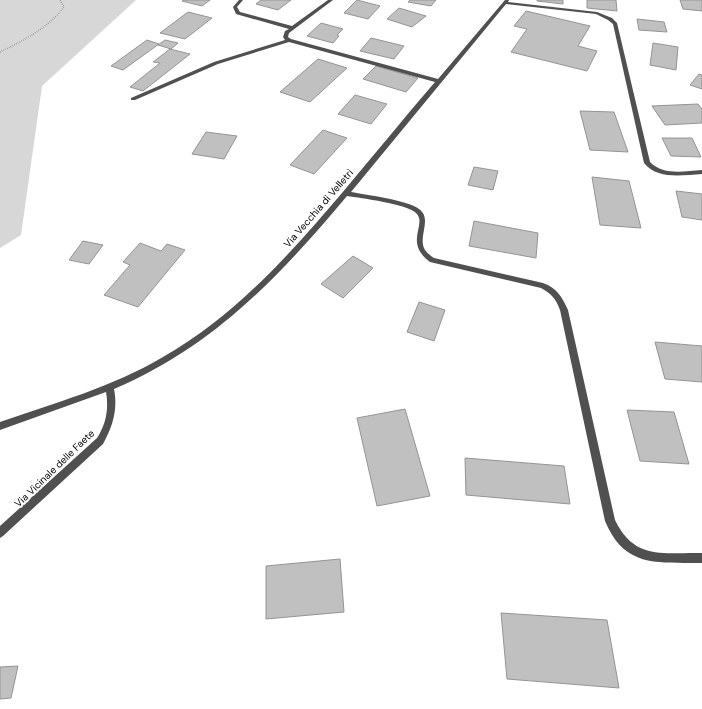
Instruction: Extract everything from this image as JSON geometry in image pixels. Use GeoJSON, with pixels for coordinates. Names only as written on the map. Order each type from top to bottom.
{"type":"FeatureCollection","features":[{"type":"Feature","properties":{"kind":"street"},"geometry":{"type":"LineString","coordinates":[[241,0],[235,7],[238,13],[292,28]]}},
{"type":"Feature","properties":{"kind":"street"},"geometry":{"type":"LineString","coordinates":[[331,0],[292,28],[285,36],[289,40],[439,81]]}},
{"type":"Feature","properties":{"kind":"street"},"geometry":{"type":"LineString","coordinates":[[506,1],[597,13],[610,19],[615,24],[647,163],[653,170],[663,173],[702,172]]}},
{"type":"Feature","properties":{"kind":"street","name":"Via Vecchia di Velletri"},"geometry":{"type":"LineString","coordinates":[[0,426],[109,387],[144,371],[169,358],[230,314],[277,270],[345,193],[506,1]]}},
{"type":"Feature","properties":{"kind":"street"},"geometry":{"type":"LineString","coordinates":[[134,99],[216,64],[289,40]]}},
{"type":"Feature","properties":{"kind":"street"},"geometry":{"type":"LineString","coordinates":[[345,193],[410,206],[418,211],[422,218],[419,242],[420,248],[422,253],[432,260],[538,284],[554,292],[559,298],[564,310],[610,521],[616,535],[621,542],[639,554],[702,558]]}},
{"type":"Feature","properties":{"kind":"street","name":"Via Vicinale delle Faete"},"geometry":{"type":"LineString","coordinates":[[0,533],[100,441],[111,415],[112,406],[109,387]]}},
{"type":"Feature","properties":{"kind":"path"},"geometry":{"type":"LineString","coordinates":[[0,52],[27,38],[60,13],[64,7],[60,0]]}},
{"type":"Feature","properties":{"kind":"shaded area"},"geometry":{"type":"Polygon","coordinates":[[[0,0],[136,0],[42,86],[21,235],[0,248],[0,0]]]}},
{"type":"Feature","properties":{"kind":"building"},"geometry":{"type":"Polygon","coordinates":[[[210,0],[202,6],[182,1],[210,0]]]}},
{"type":"Feature","properties":{"kind":"building"},"geometry":{"type":"Polygon","coordinates":[[[261,0],[291,0],[278,10],[256,4],[261,0]]]}},
{"type":"Feature","properties":{"kind":"building"},"geometry":{"type":"Polygon","coordinates":[[[357,0],[380,6],[368,19],[344,13],[357,0]]]}},
{"type":"Feature","properties":{"kind":"building"},"geometry":{"type":"Polygon","coordinates":[[[410,0],[436,0],[431,6],[408,2],[410,0]]]}},
{"type":"Feature","properties":{"kind":"building"},"geometry":{"type":"Polygon","coordinates":[[[563,0],[563,4],[537,1],[563,0]]]}},
{"type":"Feature","properties":{"kind":"building"},"geometry":{"type":"Polygon","coordinates":[[[587,0],[616,0],[617,11],[587,8],[587,0]]]}},
{"type":"Feature","properties":{"kind":"building"},"geometry":{"type":"Polygon","coordinates":[[[680,0],[702,0],[702,11],[683,9],[680,0]]]}},
{"type":"Feature","properties":{"kind":"building"},"geometry":{"type":"Polygon","coordinates":[[[399,8],[426,16],[412,27],[387,19],[399,8]]]}},
{"type":"Feature","properties":{"kind":"building"},"geometry":{"type":"Polygon","coordinates":[[[526,11],[590,26],[578,46],[597,51],[587,71],[511,52],[527,29],[514,26],[526,11]]]}},
{"type":"Feature","properties":{"kind":"building"},"geometry":{"type":"Polygon","coordinates":[[[188,12],[212,18],[185,39],[160,33],[188,12]]]}},
{"type":"Feature","properties":{"kind":"building"},"geometry":{"type":"Polygon","coordinates":[[[637,19],[664,22],[667,32],[639,30],[637,19]]]}},
{"type":"Feature","properties":{"kind":"building"},"geometry":{"type":"Polygon","coordinates":[[[321,23],[343,29],[337,35],[339,36],[333,43],[307,36],[321,23]]]}},
{"type":"Feature","properties":{"kind":"building"},"geometry":{"type":"Polygon","coordinates":[[[371,38],[404,46],[394,59],[360,51],[371,38]]]}},
{"type":"Feature","properties":{"kind":"building"},"geometry":{"type":"Polygon","coordinates":[[[147,40],[159,44],[123,70],[111,66],[147,40]]]}},
{"type":"Feature","properties":{"kind":"building"},"geometry":{"type":"Polygon","coordinates":[[[165,40],[178,43],[171,49],[158,45],[165,40]]]}},
{"type":"Feature","properties":{"kind":"building"},"geometry":{"type":"Polygon","coordinates":[[[653,43],[678,47],[676,70],[650,65],[653,43]]]}},
{"type":"Feature","properties":{"kind":"building"},"geometry":{"type":"Polygon","coordinates":[[[170,49],[190,54],[143,91],[130,87],[160,63],[153,62],[170,49]]]}},
{"type":"Feature","properties":{"kind":"building"},"geometry":{"type":"Polygon","coordinates":[[[318,59],[347,68],[310,102],[280,92],[318,59]]]}},
{"type":"Feature","properties":{"kind":"building"},"geometry":{"type":"Polygon","coordinates":[[[376,66],[418,78],[406,92],[363,79],[376,66]]]}},
{"type":"Feature","properties":{"kind":"building"},"geometry":{"type":"Polygon","coordinates":[[[699,74],[702,75],[702,89],[690,85],[699,74]]]}},
{"type":"Feature","properties":{"kind":"building"},"geometry":{"type":"Polygon","coordinates":[[[355,95],[387,104],[371,124],[338,114],[355,95]]]}},
{"type":"Feature","properties":{"kind":"building"},"geometry":{"type":"Polygon","coordinates":[[[698,104],[702,109],[702,123],[665,125],[652,106],[698,104]]]}},
{"type":"Feature","properties":{"kind":"building"},"geometry":{"type":"Polygon","coordinates":[[[580,111],[614,112],[628,152],[590,150],[580,111]]]}},
{"type":"Feature","properties":{"kind":"building"},"geometry":{"type":"Polygon","coordinates":[[[323,130],[347,138],[314,174],[290,165],[323,130]]]}},
{"type":"Feature","properties":{"kind":"building"},"geometry":{"type":"Polygon","coordinates":[[[206,132],[237,136],[224,159],[192,154],[206,132]]]}},
{"type":"Feature","properties":{"kind":"building"},"geometry":{"type":"Polygon","coordinates":[[[662,138],[692,138],[701,157],[671,156],[662,138]]]}},
{"type":"Feature","properties":{"kind":"building"},"geometry":{"type":"Polygon","coordinates":[[[474,167],[498,171],[493,190],[468,185],[474,167]]]}},
{"type":"Feature","properties":{"kind":"building"},"geometry":{"type":"Polygon","coordinates":[[[592,177],[629,181],[641,228],[600,225],[592,177]]]}},
{"type":"Feature","properties":{"kind":"building"},"geometry":{"type":"Polygon","coordinates":[[[676,191],[702,194],[702,220],[682,217],[676,191]]]}},
{"type":"Feature","properties":{"kind":"building"},"geometry":{"type":"Polygon","coordinates":[[[474,221],[538,233],[536,258],[469,246],[474,221]]]}},
{"type":"Feature","properties":{"kind":"building"},"geometry":{"type":"Polygon","coordinates":[[[83,241],[103,245],[89,264],[69,260],[83,241]]]}},
{"type":"Feature","properties":{"kind":"building"},"geometry":{"type":"Polygon","coordinates":[[[140,243],[161,251],[167,244],[185,250],[138,307],[104,295],[130,265],[123,262],[140,243]]]}},
{"type":"Feature","properties":{"kind":"building"},"geometry":{"type":"Polygon","coordinates":[[[353,256],[373,268],[343,298],[321,284],[353,256]]]}},
{"type":"Feature","properties":{"kind":"building"},"geometry":{"type":"Polygon","coordinates":[[[419,302],[445,310],[434,341],[407,332],[419,302]]]}},
{"type":"Feature","properties":{"kind":"building"},"geometry":{"type":"Polygon","coordinates":[[[655,342],[702,346],[702,382],[665,379],[655,342]]]}},
{"type":"Feature","properties":{"kind":"building"},"geometry":{"type":"Polygon","coordinates":[[[405,409],[430,496],[377,506],[357,418],[405,409]]]}},
{"type":"Feature","properties":{"kind":"building"},"geometry":{"type":"Polygon","coordinates":[[[627,410],[674,412],[689,464],[640,461],[627,410]]]}},
{"type":"Feature","properties":{"kind":"building"},"geometry":{"type":"Polygon","coordinates":[[[465,458],[564,466],[570,504],[466,495],[465,458]]]}},
{"type":"Feature","properties":{"kind":"building"},"geometry":{"type":"Polygon","coordinates":[[[340,559],[344,612],[266,619],[266,566],[340,559]]]}},
{"type":"Feature","properties":{"kind":"building"},"geometry":{"type":"Polygon","coordinates":[[[501,613],[607,620],[619,688],[507,679],[501,613]]]}},
{"type":"Feature","properties":{"kind":"building"},"geometry":{"type":"Polygon","coordinates":[[[18,666],[11,698],[0,699],[0,667],[18,666]]]}}]}
